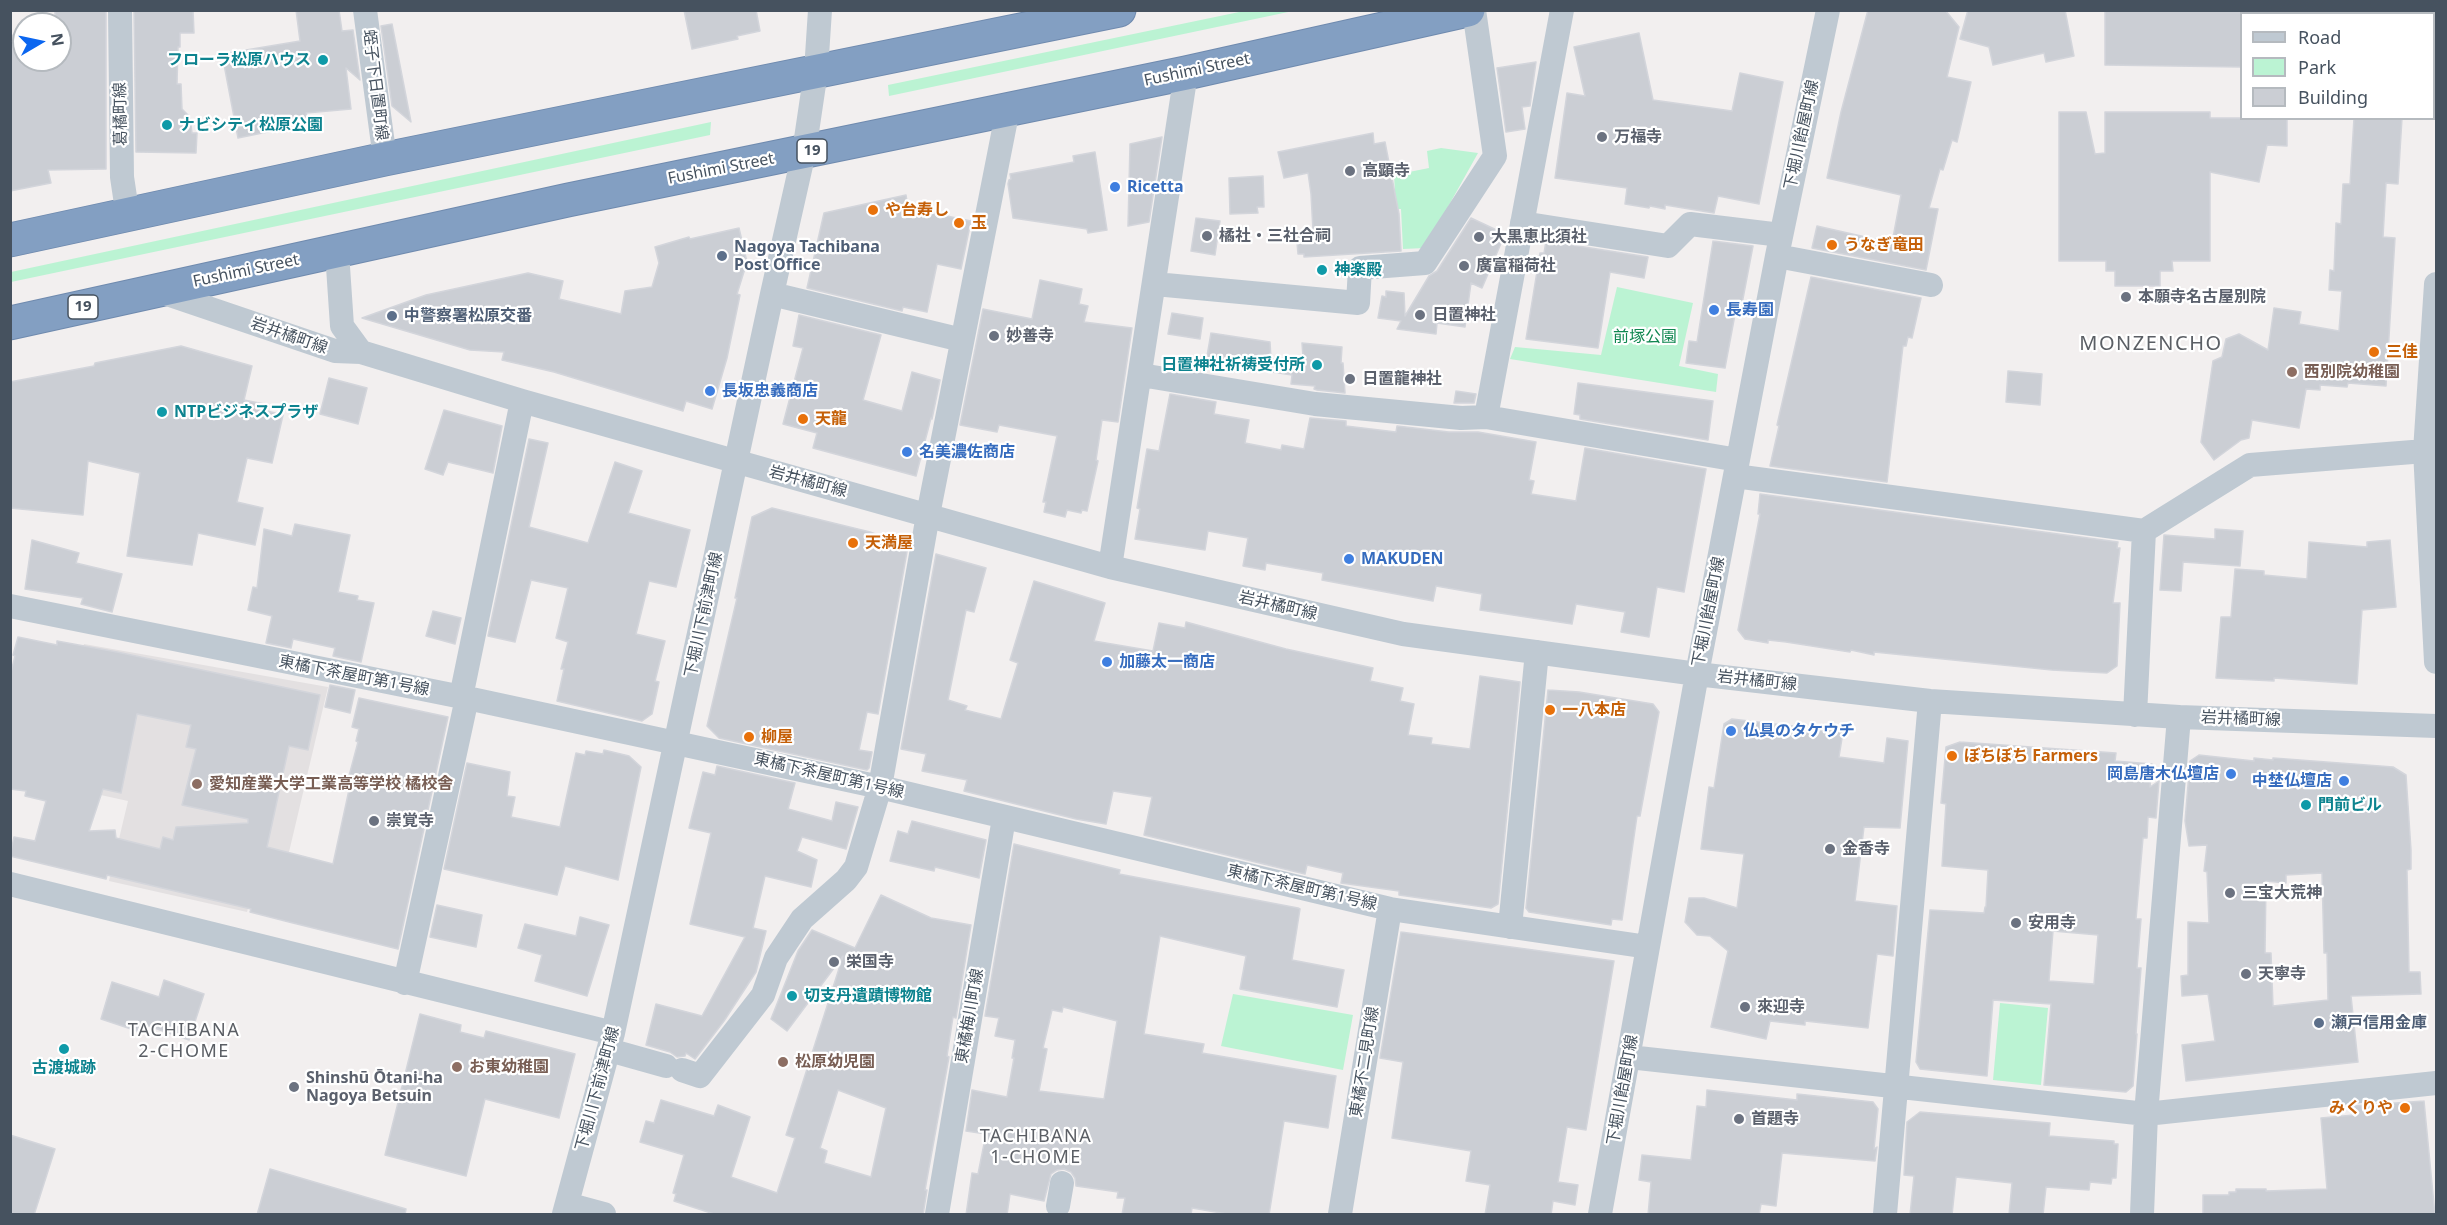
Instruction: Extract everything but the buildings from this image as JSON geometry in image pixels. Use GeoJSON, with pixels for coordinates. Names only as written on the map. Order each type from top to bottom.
{"type":"FeatureCollection","features":[{"type":"Feature","properties":{"kind":"highway","name":"Fushimi Street"},"geometry":{"type":"LineString","coordinates":[[10,323],[568,200],[1186,73],[1468,10]]}},
{"type":"Feature","properties":{"kind":"highway"},"geometry":{"type":"LineString","coordinates":[[10,240],[128,217],[384,159],[1104,12]]}},
{"type":"Feature","properties":{"kind":"street","name":"葛橘町線"},"geometry":{"type":"LineString","coordinates":[[120,10],[122,177],[128,217]]}},
{"type":"Feature","properties":{"kind":"street","name":"蛭子下日置町線"},"geometry":{"type":"LineString","coordinates":[[365,10],[384,159]]}},
{"type":"Feature","properties":{"kind":"street","name":"下堀川下前津町線"},"geometry":{"type":"LineString","coordinates":[[566,1209],[611,1042],[804,152],[816,71],[820,10]]}},
{"type":"Feature","properties":{"kind":"street"},"geometry":{"type":"LineString","coordinates":[[1155,284],[1358,303],[1360,268],[1425,263],[1495,156],[1474,10]]}},
{"type":"Feature","properties":{"kind":"street"},"geometry":{"type":"LineString","coordinates":[[1486,417],[1562,10]]}},
{"type":"Feature","properties":{"kind":"street","name":"下堀川飴屋町線"},"geometry":{"type":"LineString","coordinates":[[1600,1215],[1697,674],[1779,246],[1828,10]]}},
{"type":"Feature","properties":{"kind":"street"},"geometry":{"type":"LineString","coordinates":[[1110,567],[1186,73]]}},
{"type":"Feature","properties":{"kind":"street"},"geometry":{"type":"LineString","coordinates":[[10,884],[405,982],[611,1042],[674,1068],[700,1076],[763,995],[776,958],[802,919],[846,880],[856,867],[880,787],[928,515],[1008,109]]}},
{"type":"Feature","properties":{"kind":"street"},"geometry":{"type":"LineString","coordinates":[[1522,224],[1668,246],[1690,224],[1931,285]]}},
{"type":"Feature","properties":{"kind":"street"},"geometry":{"type":"LineString","coordinates":[[337,252],[342,326],[362,352]]}},
{"type":"Feature","properties":{"kind":"street"},"geometry":{"type":"LineString","coordinates":[[2436,284],[2425,451],[2436,662]]}},
{"type":"Feature","properties":{"kind":"street","name":"岩井橘町線"},"geometry":{"type":"LineString","coordinates":[[155,290],[335,351],[362,352],[522,401],[1110,567],[1402,634],[1697,674],[1930,701],[2135,715],[2436,726]]}},
{"type":"Feature","properties":{"kind":"street"},"geometry":{"type":"LineString","coordinates":[[772,294],[962,340]]}},
{"type":"Feature","properties":{"kind":"street"},"geometry":{"type":"LineString","coordinates":[[1141,375],[1315,404],[1461,418],[1486,417],[1737,468],[2144,531],[2250,465],[2425,451]]}},
{"type":"Feature","properties":{"kind":"street"},"geometry":{"type":"LineString","coordinates":[[405,982],[522,401]]}},
{"type":"Feature","properties":{"kind":"street"},"geometry":{"type":"LineString","coordinates":[[2135,715],[2144,531]]}},
{"type":"Feature","properties":{"kind":"street","name":"東橘下茶屋町第1号線"},"geometry":{"type":"LineString","coordinates":[[10,606],[464,698],[880,787],[1390,909],[1648,947]]}},
{"type":"Feature","properties":{"kind":"street"},"geometry":{"type":"LineString","coordinates":[[1510,927],[1537,652]]}},
{"type":"Feature","properties":{"kind":"street"},"geometry":{"type":"LineString","coordinates":[[1885,1215],[1930,701]]}},
{"type":"Feature","properties":{"kind":"street"},"geometry":{"type":"LineString","coordinates":[[2142,1215],[2146,1114],[2179,717]]}},
{"type":"Feature","properties":{"kind":"street","name":"東橘梅川町線"},"geometry":{"type":"LineString","coordinates":[[937,1215],[1004,818]]}},
{"type":"Feature","properties":{"kind":"street","name":"東橘不二見町線"},"geometry":{"type":"LineString","coordinates":[[1340,1215],[1390,909]]}},
{"type":"Feature","properties":{"kind":"street"},"geometry":{"type":"LineString","coordinates":[[1629,1057],[2146,1114],[2436,1083]]}},
{"type":"Feature","properties":{"kind":"street"},"geometry":{"type":"LineString","coordinates":[[566,1209],[604,1215]]}},
{"type":"Feature","properties":{"kind":"shaded area","name":"愛知産業大学工業高等学校 橘校舎"},"geometry":{"type":"Polygon","coordinates":[[[84,644],[328,687],[285,869],[260,864],[247,912],[109,881],[128,801],[87,792],[72,700],[84,644]]]}},
{"type":"Feature","properties":{"kind":"green space"},"geometry":{"type":"Polygon","coordinates":[[[1244,11],[1293,11],[889,96],[888,85],[1244,11]]]}},
{"type":"Feature","properties":{"kind":"green space"},"geometry":{"type":"Polygon","coordinates":[[[711,122],[710,135],[11,282],[11,272],[711,122]]]}},
{"type":"Feature","properties":{"kind":"green space"},"geometry":{"type":"Polygon","coordinates":[[[1441,148],[1478,153],[1425,248],[1403,249],[1401,209],[1396,209],[1394,175],[1429,168],[1427,151],[1441,148]]]}},
{"type":"Feature","properties":{"kind":"green space","name":"前塚公園"},"geometry":{"type":"Polygon","coordinates":[[[1617,287],[1693,303],[1679,366],[1718,374],[1716,392],[1510,359],[1515,347],[1601,355],[1617,287]]]}},
{"type":"Feature","properties":{"kind":"green space"},"geometry":{"type":"Polygon","coordinates":[[[1233,994],[1353,1015],[1343,1070],[1221,1046],[1233,994]]]}},
{"type":"Feature","properties":{"kind":"green space"},"geometry":{"type":"Polygon","coordinates":[[[2000,1003],[2048,1008],[2041,1085],[1993,1080],[2000,1003]]]}},
{"type":"Feature","properties":{"kind":"place","name":"フローラ松原ハウス"},"geometry":{"type":"Point","coordinates":[323,60]}},
{"type":"Feature","properties":{"kind":"place","name":"ナビシティ松原公園"},"geometry":{"type":"Point","coordinates":[167,125]}},
{"type":"Feature","properties":{"kind":"place","name":"万福寺"},"geometry":{"type":"Point","coordinates":[1602,137]}},
{"type":"Feature","properties":{"kind":"place","name":"高顕寺"},"geometry":{"type":"Point","coordinates":[1350,171]}},
{"type":"Feature","properties":{"kind":"place","name":"Ricetta"},"geometry":{"type":"Point","coordinates":[1115,187]}},
{"type":"Feature","properties":{"kind":"place","name":"や台寿し"},"geometry":{"type":"Point","coordinates":[873,210]}},
{"type":"Feature","properties":{"kind":"place","name":"玉"},"geometry":{"type":"Point","coordinates":[959,223]}},
{"type":"Feature","properties":{"kind":"place","name":"橘社・三社合祠"},"geometry":{"type":"Point","coordinates":[1207,236]}},
{"type":"Feature","properties":{"kind":"place","name":"大黒恵比須社"},"geometry":{"type":"Point","coordinates":[1479,237]}},
{"type":"Feature","properties":{"kind":"place","name":"うなぎ竜田"},"geometry":{"type":"Point","coordinates":[1832,245]}},
{"type":"Feature","properties":{"kind":"place","name":"Nagoya Tachibana Post Office"},"geometry":{"type":"Point","coordinates":[722,256]}},
{"type":"Feature","properties":{"kind":"place","name":"廣富稲荷社"},"geometry":{"type":"Point","coordinates":[1464,266]}},
{"type":"Feature","properties":{"kind":"place","name":"神楽殿"},"geometry":{"type":"Point","coordinates":[1322,270]}},
{"type":"Feature","properties":{"kind":"place","name":"本願寺名古屋別院"},"geometry":{"type":"Point","coordinates":[2126,297]}},
{"type":"Feature","properties":{"kind":"place","name":"長寿園"},"geometry":{"type":"Point","coordinates":[1714,310]}},
{"type":"Feature","properties":{"kind":"place","name":"日置神社"},"geometry":{"type":"Point","coordinates":[1420,315]}},
{"type":"Feature","properties":{"kind":"place","name":"中警察署松原交番"},"geometry":{"type":"Point","coordinates":[392,316]}},
{"type":"Feature","properties":{"kind":"place","name":"妙善寺"},"geometry":{"type":"Point","coordinates":[994,336]}},
{"type":"Feature","properties":{"kind":"place","name":"三佳"},"geometry":{"type":"Point","coordinates":[2374,352]}},
{"type":"Feature","properties":{"kind":"place","name":"日置神社祈祷受付所"},"geometry":{"type":"Point","coordinates":[1317,365]}},
{"type":"Feature","properties":{"kind":"place","name":"西別院幼稚園"},"geometry":{"type":"Point","coordinates":[2292,372]}},
{"type":"Feature","properties":{"kind":"place","name":"日置龍神社"},"geometry":{"type":"Point","coordinates":[1350,379]}},
{"type":"Feature","properties":{"kind":"place","name":"長坂忠義商店"},"geometry":{"type":"Point","coordinates":[710,391]}},
{"type":"Feature","properties":{"kind":"place","name":"NTPビジネスプラザ"},"geometry":{"type":"Point","coordinates":[162,412]}},
{"type":"Feature","properties":{"kind":"place","name":"天龍"},"geometry":{"type":"Point","coordinates":[803,419]}},
{"type":"Feature","properties":{"kind":"place","name":"名美濃佐商店"},"geometry":{"type":"Point","coordinates":[907,452]}},
{"type":"Feature","properties":{"kind":"place","name":"天満屋"},"geometry":{"type":"Point","coordinates":[853,543]}},
{"type":"Feature","properties":{"kind":"place","name":"MAKUDEN"},"geometry":{"type":"Point","coordinates":[1349,559]}},
{"type":"Feature","properties":{"kind":"place","name":"加藤太一商店"},"geometry":{"type":"Point","coordinates":[1107,662]}},
{"type":"Feature","properties":{"kind":"place","name":"一八本店"},"geometry":{"type":"Point","coordinates":[1550,710]}},
{"type":"Feature","properties":{"kind":"place","name":"仏具のタケウチ"},"geometry":{"type":"Point","coordinates":[1731,731]}},
{"type":"Feature","properties":{"kind":"place","name":"柳屋"},"geometry":{"type":"Point","coordinates":[749,737]}},
{"type":"Feature","properties":{"kind":"place","name":"ぼちぼち Farmers"},"geometry":{"type":"Point","coordinates":[1952,756]}},
{"type":"Feature","properties":{"kind":"place","name":"岡島唐木仏壇店"},"geometry":{"type":"Point","coordinates":[2231,774]}},
{"type":"Feature","properties":{"kind":"place","name":"中埜仏壇店"},"geometry":{"type":"Point","coordinates":[2344,781]}},
{"type":"Feature","properties":{"kind":"place","name":"愛知産業大学工業高等学校 橘校舎"},"geometry":{"type":"Point","coordinates":[197,784]}},
{"type":"Feature","properties":{"kind":"place","name":"門前ビル"},"geometry":{"type":"Point","coordinates":[2306,805]}},
{"type":"Feature","properties":{"kind":"place","name":"崇覚寺"},"geometry":{"type":"Point","coordinates":[374,821]}},
{"type":"Feature","properties":{"kind":"place","name":"金香寺"},"geometry":{"type":"Point","coordinates":[1830,849]}},
{"type":"Feature","properties":{"kind":"place","name":"三宝大荒神"},"geometry":{"type":"Point","coordinates":[2230,893]}},
{"type":"Feature","properties":{"kind":"place","name":"安用寺"},"geometry":{"type":"Point","coordinates":[2016,923]}},
{"type":"Feature","properties":{"kind":"place","name":"栄国寺"},"geometry":{"type":"Point","coordinates":[834,962]}},
{"type":"Feature","properties":{"kind":"place","name":"天寧寺"},"geometry":{"type":"Point","coordinates":[2246,974]}},
{"type":"Feature","properties":{"kind":"place","name":"切支丹遺蹟博物館"},"geometry":{"type":"Point","coordinates":[792,996]}},
{"type":"Feature","properties":{"kind":"place","name":"來迎寺"},"geometry":{"type":"Point","coordinates":[1745,1007]}},
{"type":"Feature","properties":{"kind":"place","name":"瀬戸信用金庫"},"geometry":{"type":"Point","coordinates":[2319,1023]}},
{"type":"Feature","properties":{"kind":"place","name":"古渡城跡"},"geometry":{"type":"Point","coordinates":[64,1049]}},
{"type":"Feature","properties":{"kind":"place","name":"松原幼児園"},"geometry":{"type":"Point","coordinates":[783,1062]}},
{"type":"Feature","properties":{"kind":"place","name":"お東幼稚園"},"geometry":{"type":"Point","coordinates":[457,1067]}},
{"type":"Feature","properties":{"kind":"place","name":"Shinshū Ōtani-ha Nagoya Betsuin"},"geometry":{"type":"Point","coordinates":[294,1087]}},
{"type":"Feature","properties":{"kind":"place","name":"みくりや"},"geometry":{"type":"Point","coordinates":[2405,1108]}},
{"type":"Feature","properties":{"kind":"place","name":"首題寺"},"geometry":{"type":"Point","coordinates":[1739,1119]}},
{"type":"Feature","properties":{"kind":"district","name":"MONZENCHO"},"geometry":{"type":"Point","coordinates":[2151,344]}},
{"type":"Feature","properties":{"kind":"district","name":"TACHIBANA 2-CHOME"},"geometry":{"type":"Point","coordinates":[184,1041]}},
{"type":"Feature","properties":{"kind":"district","name":"TACHIBANA 1-CHOME"},"geometry":{"type":"Point","coordinates":[1036,1147]}}]}
